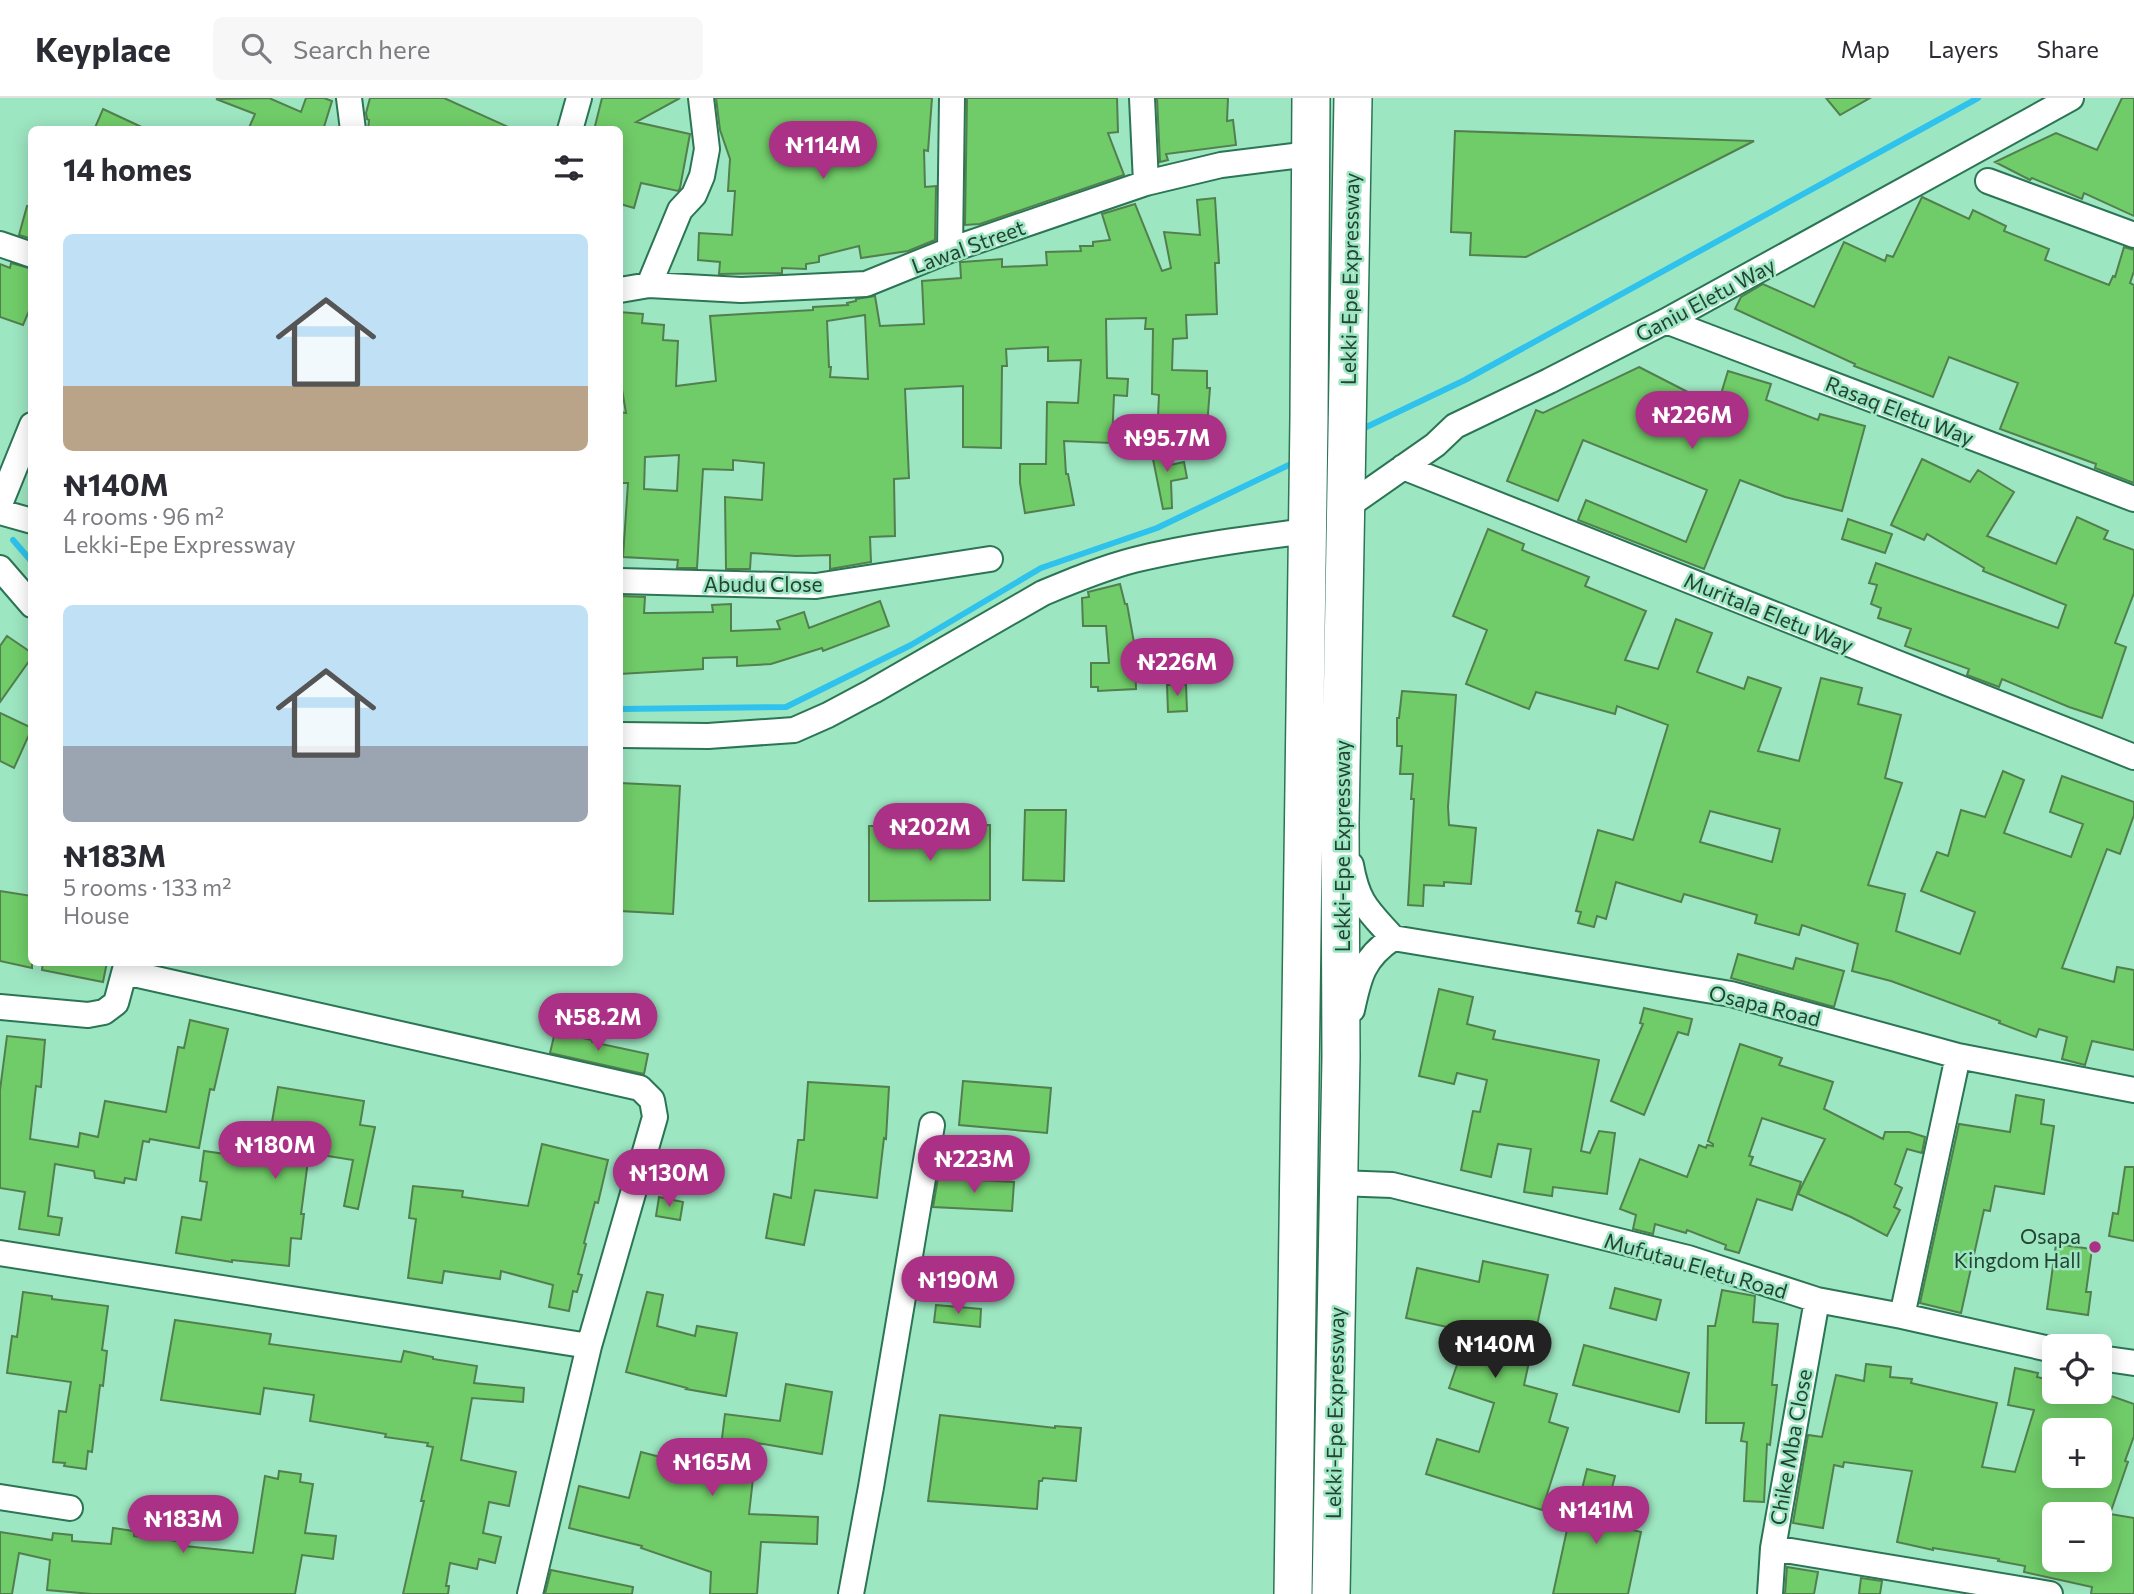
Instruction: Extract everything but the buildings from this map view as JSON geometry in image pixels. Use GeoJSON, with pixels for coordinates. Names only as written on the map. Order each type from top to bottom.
{"type":"FeatureCollection","features":[{"type":"Feature","properties":{"kind":"highway","name":"Lekki-Epe Expressway"},"geometry":{"type":"LineString","coordinates":[[1293,1594],[1311,98]]}},
{"type":"Feature","properties":{"kind":"highway"},"geometry":{"type":"LineString","coordinates":[[1339,98],[1338,198],[1349,232]]}},
{"type":"Feature","properties":{"kind":"highway","name":"Lekki-Epe Expressway"},"geometry":{"type":"LineString","coordinates":[[1331,1594],[1341,1057],[1340,823],[1346,403],[1353,98]]}},
{"type":"Feature","properties":{"kind":"street"},"geometry":{"type":"LineString","coordinates":[[349,98],[352,126]]}},
{"type":"Feature","properties":{"kind":"street"},"geometry":{"type":"LineString","coordinates":[[571,126],[579,98]]}},
{"type":"Feature","properties":{"kind":"street"},"geometry":{"type":"LineString","coordinates":[[649,285],[680,210],[694,195],[702,176],[707,149],[701,98]]}},
{"type":"Feature","properties":{"kind":"street"},"geometry":{"type":"LineString","coordinates":[[950,250],[953,98]]}},
{"type":"Feature","properties":{"kind":"street"},"geometry":{"type":"LineString","coordinates":[[1142,98],[1146,183]]}},
{"type":"Feature","properties":{"kind":"street","name":"Ganiu Eletu Way"},"geometry":{"type":"LineString","coordinates":[[1345,495],[1403,467],[1435,445],[1455,426],[1666,321],[2071,98]]}},
{"type":"Feature","properties":{"kind":"street","name":"Lawal Street"},"geometry":{"type":"LineString","coordinates":[[623,289],[649,285],[741,290],[866,284],[950,250],[1146,183],[1221,165],[1310,154]]}},
{"type":"Feature","properties":{"kind":"street"},"geometry":{"type":"LineString","coordinates":[[1988,181],[2134,235]]}},
{"type":"Feature","properties":{"kind":"street"},"geometry":{"type":"LineString","coordinates":[[0,244],[28,254]]}},
{"type":"Feature","properties":{"kind":"street","name":"Rasaq Eletu Way"},"geometry":{"type":"LineString","coordinates":[[1666,321],[2134,499]]}},
{"type":"Feature","properties":{"kind":"street"},"geometry":{"type":"LineString","coordinates":[[0,504],[28,435]]}},
{"type":"Feature","properties":{"kind":"street","name":"Muritala Eletu Way"},"geometry":{"type":"LineString","coordinates":[[1403,467],[2134,757]]}},
{"type":"Feature","properties":{"kind":"street"},"geometry":{"type":"LineString","coordinates":[[0,512],[28,520]]}},
{"type":"Feature","properties":{"kind":"street"},"geometry":{"type":"LineString","coordinates":[[623,735],[708,736],[794,730],[851,703],[1043,593],[1143,558],[1204,546],[1308,517]]}},
{"type":"Feature","properties":{"kind":"street","name":"Abudu Close"},"geometry":{"type":"LineString","coordinates":[[623,581],[816,586],[990,559]]}},
{"type":"Feature","properties":{"kind":"street"},"geometry":{"type":"LineString","coordinates":[[0,568],[28,600]]}},
{"type":"Feature","properties":{"kind":"street"},"geometry":{"type":"LineString","coordinates":[[1340,823],[1355,889],[1369,913],[1393,938],[1373,955],[1359,976],[1341,1057]]}},
{"type":"Feature","properties":{"kind":"street","name":"Osapa Road"},"geometry":{"type":"LineString","coordinates":[[1393,938],[1731,994],[1958,1056],[2134,1090]]}},
{"type":"Feature","properties":{"kind":"street"},"geometry":{"type":"LineString","coordinates":[[0,1007],[88,1015],[104,1012],[116,1003],[126,967],[639,1088],[652,1100],[655,1117],[589,1346],[530,1594]]}},
{"type":"Feature","properties":{"kind":"street"},"geometry":{"type":"LineString","coordinates":[[1902,1316],[1958,1056]]}},
{"type":"Feature","properties":{"kind":"street"},"geometry":{"type":"LineString","coordinates":[[851,1594],[932,1125]]}},
{"type":"Feature","properties":{"kind":"street","name":"Mufutau Eletu Road"},"geometry":{"type":"LineString","coordinates":[[1338,1183],[1392,1185],[1688,1258],[1817,1300],[2042,1347]]}},
{"type":"Feature","properties":{"kind":"street"},"geometry":{"type":"LineString","coordinates":[[0,1253],[589,1346]]}},
{"type":"Feature","properties":{"kind":"street","name":"Chike Mba Close"},"geometry":{"type":"LineString","coordinates":[[1770,1594],[1773,1548],[1817,1300]]}},
{"type":"Feature","properties":{"kind":"street"},"geometry":{"type":"LineString","coordinates":[[2112,1360],[2134,1363]]}},
{"type":"Feature","properties":{"kind":"street"},"geometry":{"type":"LineString","coordinates":[[0,1497],[70,1508]]}},
{"type":"Feature","properties":{"kind":"street"},"geometry":{"type":"LineString","coordinates":[[1773,1548],[2050,1594]]}},
{"type":"Feature","properties":{"kind":"waterway"},"geometry":{"type":"LineString","coordinates":[[1358,431],[1465,380],[1978,98]]}},
{"type":"Feature","properties":{"kind":"waterway"},"geometry":{"type":"LineString","coordinates":[[623,709],[786,707],[911,645],[1041,568],[1157,528],[1295,462]]}},
{"type":"Feature","properties":{"kind":"waterway"},"geometry":{"type":"LineString","coordinates":[[13,540],[28,557]]}},
{"type":"Feature","properties":{"kind":"place","name":"Osapa Kingdom Hall"},"geometry":{"type":"Point","coordinates":[2095,1247]}}]}
